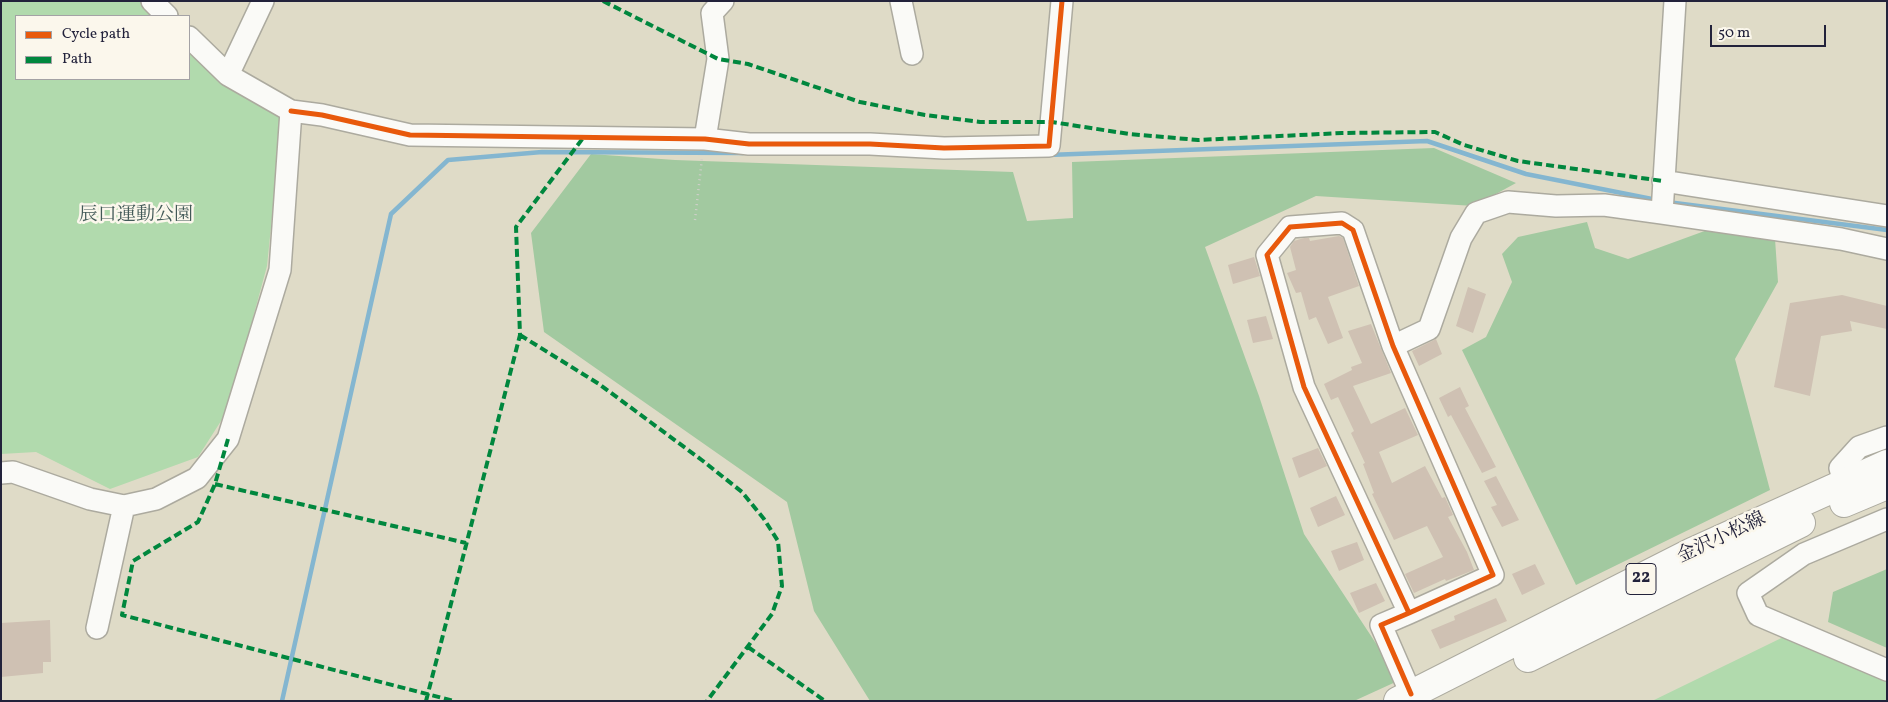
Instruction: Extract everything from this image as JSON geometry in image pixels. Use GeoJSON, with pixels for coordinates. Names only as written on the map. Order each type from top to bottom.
{"type":"FeatureCollection","features":[{"type":"Feature","properties":{"kind":"main road","name":"金沢小松線"},"geometry":{"type":"LineString","coordinates":[[1405,697],[1692,552],[1887,464]]}},
{"type":"Feature","properties":{"kind":"main road","name":"金沢小松線"},"geometry":{"type":"LineString","coordinates":[[1441,701],[1673,584],[1790,528],[1887,486]]}},
{"type":"Feature","properties":{"kind":"street"},"geometry":{"type":"LineString","coordinates":[[152,1],[166,15]]}},
{"type":"Feature","properties":{"kind":"street"},"geometry":{"type":"LineString","coordinates":[[228,75],[263,1]]}},
{"type":"Feature","properties":{"kind":"street"},"geometry":{"type":"LineString","coordinates":[[705,139],[718,60],[712,13],[723,1]]}},
{"type":"Feature","properties":{"kind":"street"},"geometry":{"type":"LineString","coordinates":[[901,1],[912,54]]}},
{"type":"Feature","properties":{"kind":"street"},"geometry":{"type":"LineString","coordinates":[[190,38],[228,75],[291,111],[322,115],[410,135],[705,139],[749,144],[870,144],[944,148],[1049,146],[1062,1]]}},
{"type":"Feature","properties":{"kind":"street"},"geometry":{"type":"LineString","coordinates":[[1662,199],[1675,1]]}},
{"type":"Feature","properties":{"kind":"street"},"geometry":{"type":"LineString","coordinates":[[1,473],[13,472],[90,499],[124,506],[156,499],[196,478],[228,439],[280,270],[291,111]]}},
{"type":"Feature","properties":{"kind":"street"},"geometry":{"type":"LineString","coordinates":[[1662,199],[1887,249]]}},
{"type":"Feature","properties":{"kind":"street"},"geometry":{"type":"LineString","coordinates":[[1392,346],[1428,329],[1461,238],[1476,213],[1508,202],[1556,206],[1604,205],[1662,199],[1887,216]]}},
{"type":"Feature","properties":{"kind":"street"},"geometry":{"type":"LineString","coordinates":[[1405,697],[1380,625],[1409,613],[1493,575],[1392,346],[1354,230],[1342,223],[1290,227],[1267,255],[1304,387],[1409,613]]}},
{"type":"Feature","properties":{"kind":"street"},"geometry":{"type":"LineString","coordinates":[[1844,483],[1840,468],[1859,447],[1887,437]]}},
{"type":"Feature","properties":{"kind":"street"},"geometry":{"type":"LineString","coordinates":[[97,628],[124,506]]}},
{"type":"Feature","properties":{"kind":"street"},"geometry":{"type":"LineString","coordinates":[[1887,519],[1804,554],[1748,594],[1758,615],[1887,670]]}},
{"type":"Feature","properties":{"kind":"street"},"geometry":{"type":"LineString","coordinates":[[1790,528],[1804,554]]}},
{"type":"Feature","properties":{"kind":"path"},"geometry":{"type":"LineString","coordinates":[[695,220],[705,139]]}},
{"type":"Feature","properties":{"kind":"green space","name":"辰口運動公園"},"geometry":{"type":"Polygon","coordinates":[[[1,1],[143,1],[157,15],[15,15],[15,80],[190,80],[190,49],[222,81],[282,119],[267,266],[228,410],[198,457],[110,489],[36,452],[1,454],[1,1]]]}},
{"type":"Feature","properties":{"kind":"green space"},"geometry":{"type":"Polygon","coordinates":[[[1434,148],[1516,183],[1474,206],[1316,196],[1205,247],[1259,396],[1304,534],[1400,680],[1354,701],[870,701],[814,611],[787,502],[544,332],[531,233],[591,154],[675,160],[1013,172],[1027,221],[1073,218],[1072,162],[1434,148]]]}},
{"type":"Feature","properties":{"kind":"green space"},"geometry":{"type":"Polygon","coordinates":[[[1587,222],[1595,248],[1628,259],[1721,225],[1775,239],[1778,282],[1735,359],[1770,490],[1576,585],[1462,350],[1486,337],[1512,282],[1502,254],[1518,237],[1587,222]]]}},
{"type":"Feature","properties":{"kind":"green space"},"geometry":{"type":"Polygon","coordinates":[[[1887,569],[1887,648],[1828,622],[1833,592],[1887,569]]]}},
{"type":"Feature","properties":{"kind":"green space"},"geometry":{"type":"Polygon","coordinates":[[[1804,627],[1887,663],[1887,701],[1652,701],[1804,627]]]}},
{"type":"Feature","properties":{"kind":"building"},"geometry":{"type":"Polygon","coordinates":[[[1339,236],[1343,238],[1359,286],[1328,297],[1343,338],[1328,344],[1316,317],[1309,320],[1301,292],[1296,293],[1287,273],[1296,270],[1290,247],[1294,241],[1304,238],[1309,238],[1310,241],[1339,236]]]}},
{"type":"Feature","properties":{"kind":"building"},"geometry":{"type":"Polygon","coordinates":[[[1254,257],[1260,276],[1233,284],[1228,265],[1254,257]]]}},
{"type":"Feature","properties":{"kind":"building"},"geometry":{"type":"Polygon","coordinates":[[[1468,287],[1486,294],[1473,333],[1456,326],[1468,287]]]}},
{"type":"Feature","properties":{"kind":"building"},"geometry":{"type":"Polygon","coordinates":[[[1842,295],[1887,306],[1887,329],[1850,321],[1852,331],[1821,336],[1810,396],[1774,387],[1790,303],[1842,295]]]}},
{"type":"Feature","properties":{"kind":"building"},"geometry":{"type":"Polygon","coordinates":[[[1266,316],[1273,339],[1253,343],[1247,320],[1266,316]]]}},
{"type":"Feature","properties":{"kind":"building"},"geometry":{"type":"Polygon","coordinates":[[[1371,324],[1391,373],[1353,386],[1371,424],[1405,408],[1418,435],[1379,452],[1392,483],[1425,466],[1442,498],[1445,497],[1453,515],[1448,517],[1467,552],[1474,570],[1446,581],[1445,579],[1414,593],[1405,574],[1443,557],[1427,526],[1394,540],[1372,494],[1374,493],[1363,464],[1365,463],[1351,433],[1354,431],[1338,397],[1331,400],[1324,384],[1352,370],[1351,367],[1362,363],[1348,331],[1371,324]]]}},
{"type":"Feature","properties":{"kind":"building"},"geometry":{"type":"Polygon","coordinates":[[[1436,339],[1442,354],[1419,366],[1412,351],[1436,339]]]}},
{"type":"Feature","properties":{"kind":"building"},"geometry":{"type":"Polygon","coordinates":[[[1460,387],[1469,406],[1465,408],[1496,467],[1482,473],[1451,415],[1448,417],[1439,398],[1460,387]]]}},
{"type":"Feature","properties":{"kind":"building"},"geometry":{"type":"Polygon","coordinates":[[[1318,448],[1327,466],[1299,478],[1292,458],[1318,448]]]}},
{"type":"Feature","properties":{"kind":"building"},"geometry":{"type":"Polygon","coordinates":[[[1496,476],[1519,520],[1502,527],[1491,507],[1497,505],[1484,481],[1496,476]]]}},
{"type":"Feature","properties":{"kind":"building"},"geometry":{"type":"Polygon","coordinates":[[[1336,496],[1345,515],[1318,527],[1310,508],[1336,496]]]}},
{"type":"Feature","properties":{"kind":"building"},"geometry":{"type":"Polygon","coordinates":[[[1357,542],[1364,560],[1339,571],[1331,551],[1357,542]]]}},
{"type":"Feature","properties":{"kind":"building"},"geometry":{"type":"Polygon","coordinates":[[[1535,564],[1545,584],[1522,595],[1512,574],[1535,564]]]}},
{"type":"Feature","properties":{"kind":"building"},"geometry":{"type":"Polygon","coordinates":[[[1376,583],[1385,601],[1359,613],[1350,593],[1376,583]]]}},
{"type":"Feature","properties":{"kind":"building"},"geometry":{"type":"Polygon","coordinates":[[[1496,598],[1507,621],[1440,649],[1431,630],[1455,620],[1454,616],[1496,598]]]}},
{"type":"Feature","properties":{"kind":"building"},"geometry":{"type":"Polygon","coordinates":[[[50,620],[51,662],[43,662],[43,673],[1,677],[1,623],[50,620]]]}},
{"type":"Feature","properties":{"kind":"waterway"},"geometry":{"type":"LineString","coordinates":[[1048,155],[1427,141],[1526,174],[1657,200]]}},
{"type":"Feature","properties":{"kind":"waterway"},"geometry":{"type":"LineString","coordinates":[[282,701],[391,214],[448,160],[542,152],[743,153]]}},
{"type":"Feature","properties":{"kind":"waterway"},"geometry":{"type":"LineString","coordinates":[[1667,202],[1887,230]]}},
{"type":"Feature","properties":{"kind":"marked path"},"geometry":{"type":"LineString","coordinates":[[603,1],[718,59],[748,64],[860,102],[925,115],[980,122],[1052,122],[1129,134],[1198,140],[1342,133],[1435,132],[1464,145],[1518,161],[1663,181]]}},
{"type":"Feature","properties":{"kind":"marked path"},"geometry":{"type":"LineString","coordinates":[[426,701],[520,335],[516,227],[583,138]]}},
{"type":"Feature","properties":{"kind":"marked path"},"geometry":{"type":"LineString","coordinates":[[520,335],[599,384],[742,492],[764,519],[778,541],[782,586],[772,614],[707,701]]}},
{"type":"Feature","properties":{"kind":"marked path"},"geometry":{"type":"LineString","coordinates":[[228,439],[215,484],[198,522],[133,561],[122,615],[454,701]]}},
{"type":"Feature","properties":{"kind":"marked path"},"geometry":{"type":"LineString","coordinates":[[215,484],[466,543]]}},
{"type":"Feature","properties":{"kind":"marked path"},"geometry":{"type":"LineString","coordinates":[[748,647],[825,701]]}},
{"type":"Feature","properties":{"kind":"cycle path"},"geometry":{"type":"LineString","coordinates":[[291,111],[322,115],[410,135],[705,139],[749,144],[870,144],[944,148],[1049,146],[1062,1]]}},
{"type":"Feature","properties":{"kind":"cycle path"},"geometry":{"type":"LineString","coordinates":[[1409,613],[1304,387],[1267,255],[1290,227],[1342,223],[1353,230],[1393,346],[1493,575],[1409,613],[1381,625],[1411,694]]}}]}
